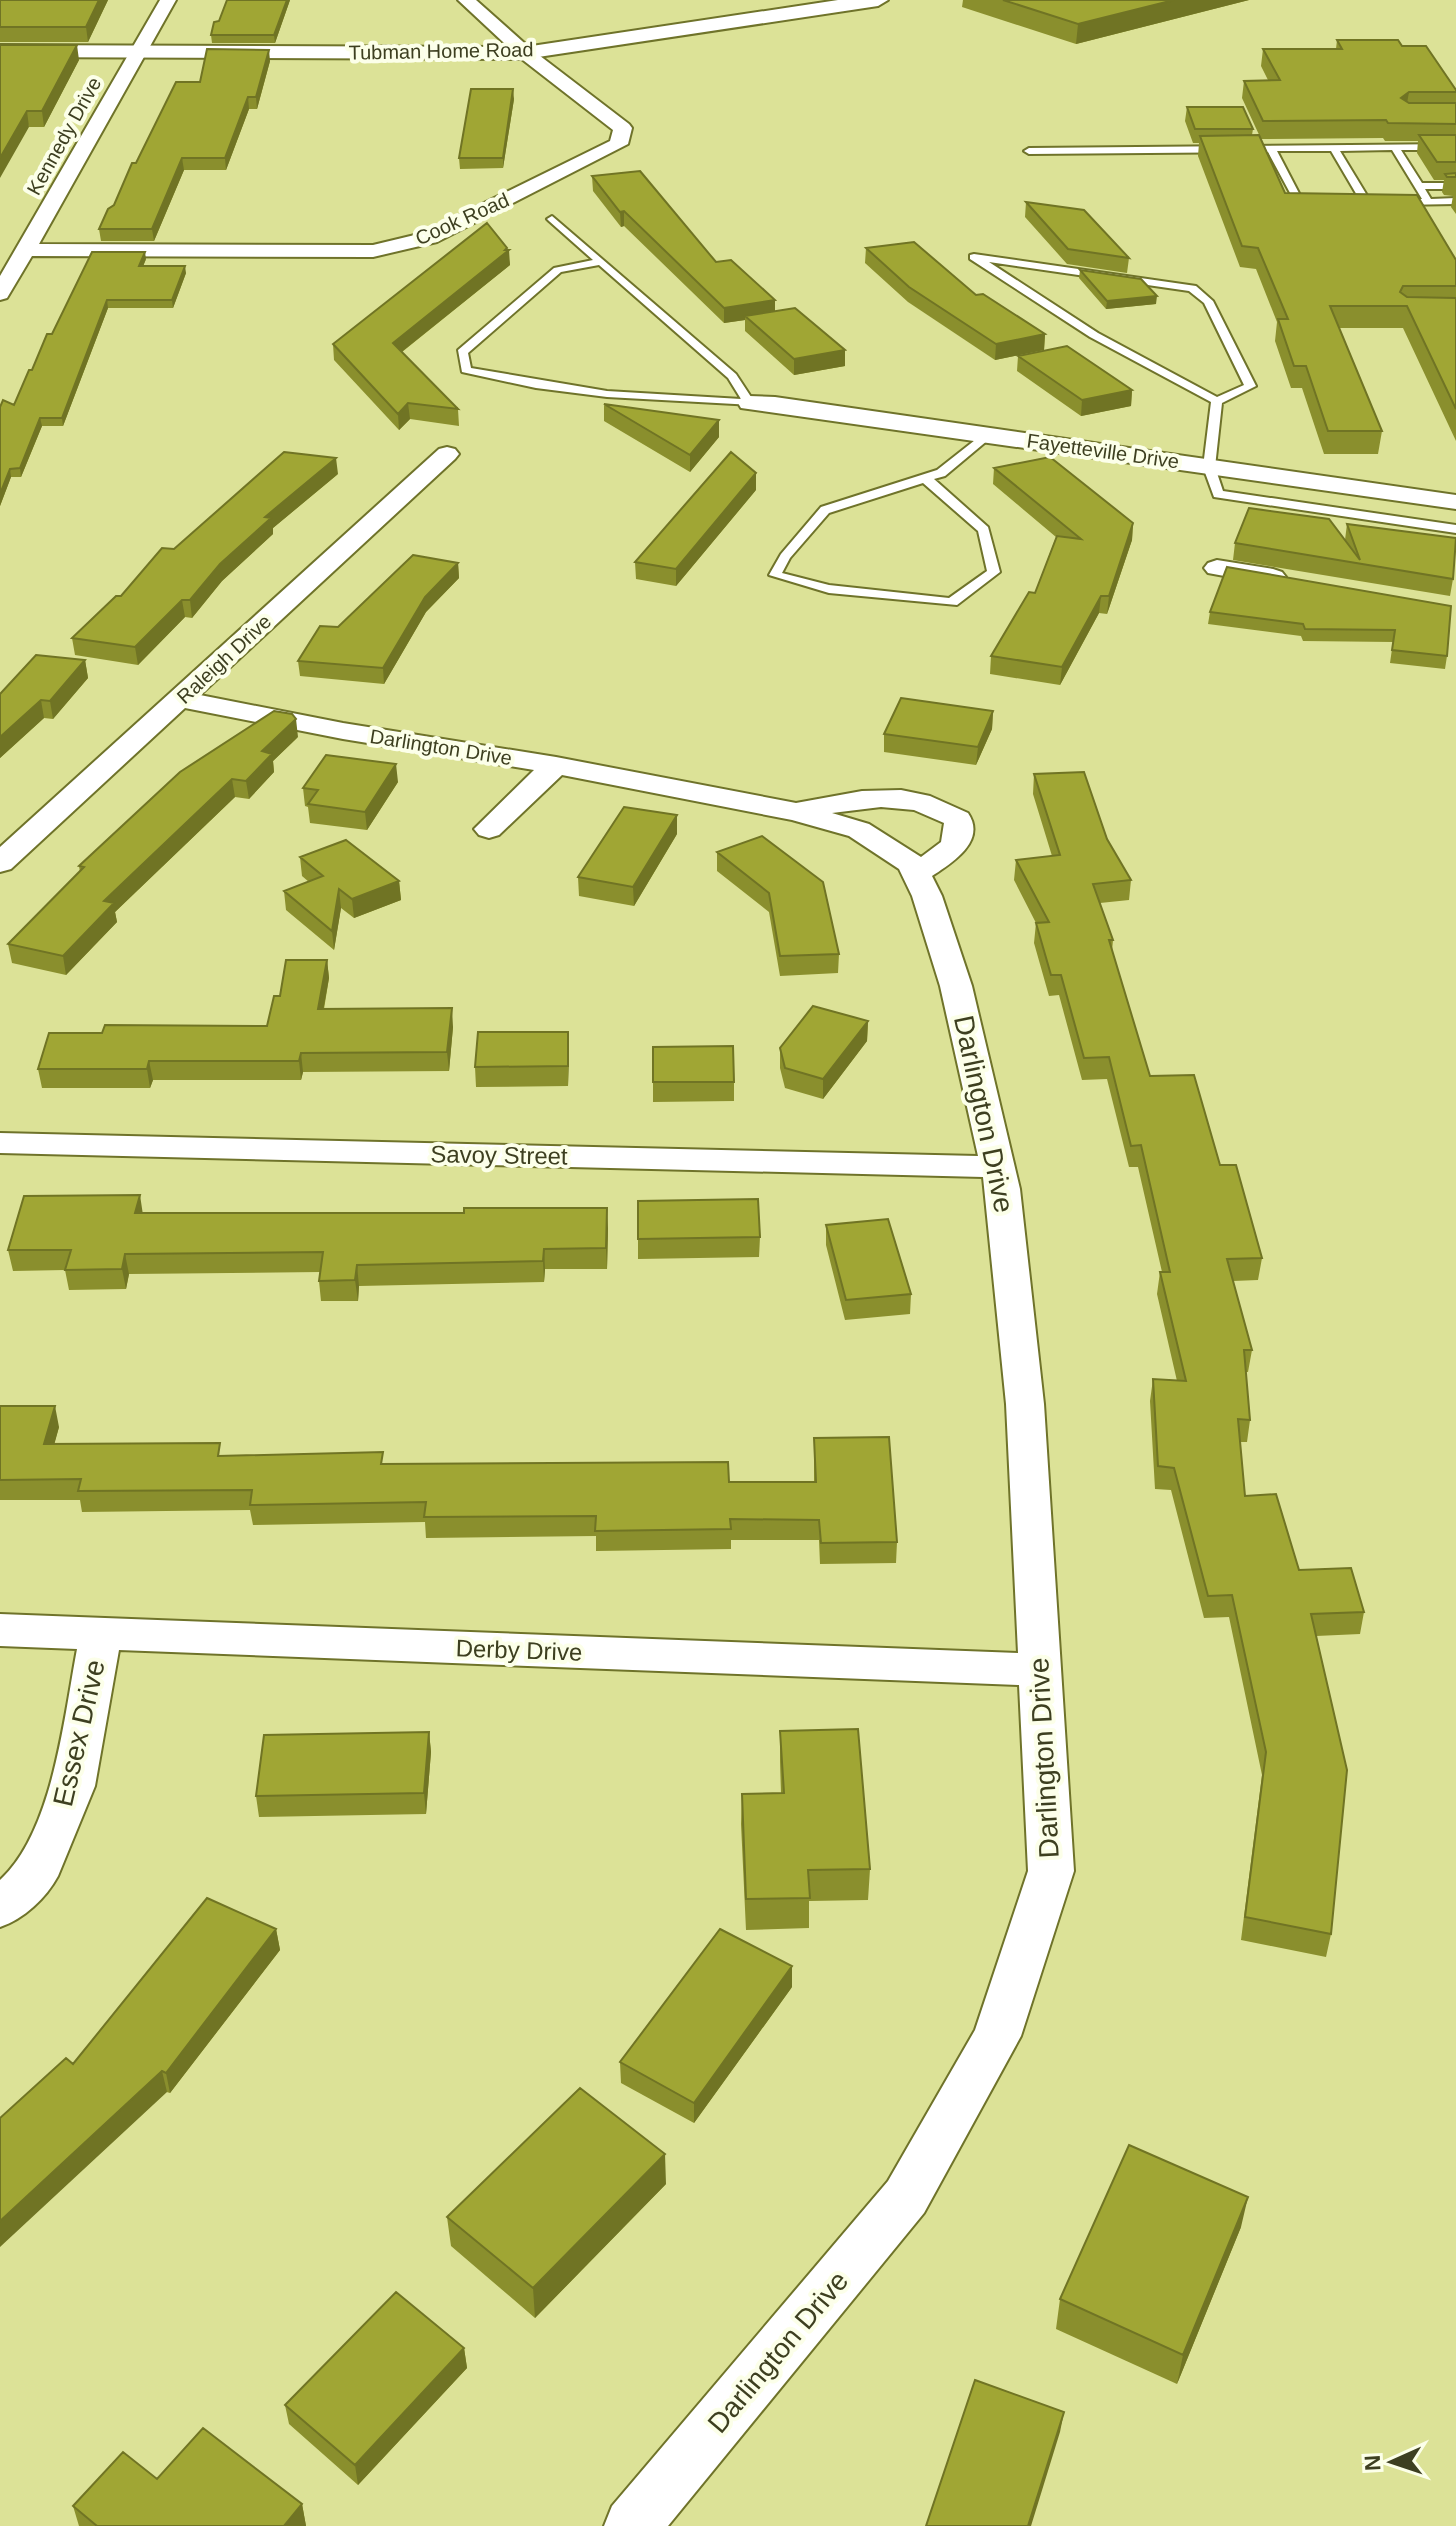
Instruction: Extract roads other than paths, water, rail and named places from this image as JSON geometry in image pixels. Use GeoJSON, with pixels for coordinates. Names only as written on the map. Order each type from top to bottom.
{"type":"FeatureCollection","features":[{"type":"Feature","properties":{"kind":"street","name":"Kennedy Drive"},"geometry":{"type":"LineString","coordinates":[[0,294],[168,0]]}},
{"type":"Feature","properties":{"kind":"street","name":"Cook Road"},"geometry":{"type":"LineString","coordinates":[[26,250],[373,251],[430,238],[619,144],[623,128],[525,53],[466,0]]}},
{"type":"Feature","properties":{"kind":"street","name":"Tubman Home Road"},"geometry":{"type":"LineString","coordinates":[[0,51],[525,53],[878,0]]}},
{"type":"Feature","properties":{"kind":"street","name":"Fayetteville Drive"},"geometry":{"type":"LineString","coordinates":[[749,403],[775,404],[1456,502]]}},
{"type":"Feature","properties":{"kind":"street","name":"Raleigh Drive"},"geometry":{"type":"LineString","coordinates":[[0,863],[447,454]]}},
{"type":"Feature","properties":{"kind":"street"},"geometry":{"type":"LineString","coordinates":[[1217,568],[1292,580]]}},
{"type":"Feature","properties":{"kind":"street","name":"Darlington Drive"},"geometry":{"type":"LineString","coordinates":[[180,699],[343,731],[556,765],[796,812],[859,830],[911,864],[927,896],[956,986],[1003,1189],[1025,1404],[1051,1871],[997,2036],[906,2197],[632,2526]]}},
{"type":"Feature","properties":{"kind":"street"},"geometry":{"type":"LineString","coordinates":[[489,829],[556,765]]}},
{"type":"Feature","properties":{"kind":"street","name":"Darlington Drive"},"geometry":{"type":"LineString","coordinates":[[796,812],[885,797],[907,797],[940,807],[958,819],[961,832],[955,846],[916,873]]}},
{"type":"Feature","properties":{"kind":"street","name":"Savoy Street"},"geometry":{"type":"LineString","coordinates":[[0,1143],[998,1167]]}},
{"type":"Feature","properties":{"kind":"street","name":"Derby Drive"},"geometry":{"type":"LineString","coordinates":[[0,1630],[1039,1670]]}},
{"type":"Feature","properties":{"kind":"street","name":"Essex Drive"},"geometry":{"type":"LineString","coordinates":[[0,1908],[35,1876],[73,1786],[101,1634]]}},
{"type":"Feature","properties":{"kind":"lane"},"geometry":{"type":"LineString","coordinates":[[1029,151],[1456,147]]}},
{"type":"Feature","properties":{"kind":"lane"},"geometry":{"type":"LineString","coordinates":[[1334,148],[1366,202]]}},
{"type":"Feature","properties":{"kind":"lane"},"geometry":{"type":"LineString","coordinates":[[1395,148],[1428,201]]}},
{"type":"Feature","properties":{"kind":"lane"},"geometry":{"type":"LineString","coordinates":[[1271,149],[1299,202],[1326,202]]}},
{"type":"Feature","properties":{"kind":"lane"},"geometry":{"type":"LineString","coordinates":[[1418,186],[1456,186]]}},
{"type":"Feature","properties":{"kind":"lane"},"geometry":{"type":"LineString","coordinates":[[1353,202],[1456,201]]}},
{"type":"Feature","properties":{"kind":"lane"},"geometry":{"type":"LineString","coordinates":[[552,219],[732,376],[749,403]]}},
{"type":"Feature","properties":{"kind":"lane"},"geometry":{"type":"LineString","coordinates":[[974,257],[1192,288],[1208,301],[1250,386],[1217,401],[1094,335],[974,257]]}},
{"type":"Feature","properties":{"kind":"lane"},"geometry":{"type":"LineString","coordinates":[[601,262],[558,270],[462,352],[466,370],[584,392],[696,402],[749,403]]}},
{"type":"Feature","properties":{"kind":"lane"},"geometry":{"type":"LineString","coordinates":[[1217,401],[1209,467],[1218,494],[1456,529]]}},
{"type":"Feature","properties":{"kind":"lane"},"geometry":{"type":"LineString","coordinates":[[925,478],[984,530],[994,572],[952,602],[829,589],[775,575],[785,557],[825,510],[925,478],[941,473],[988,435]]}}]}
